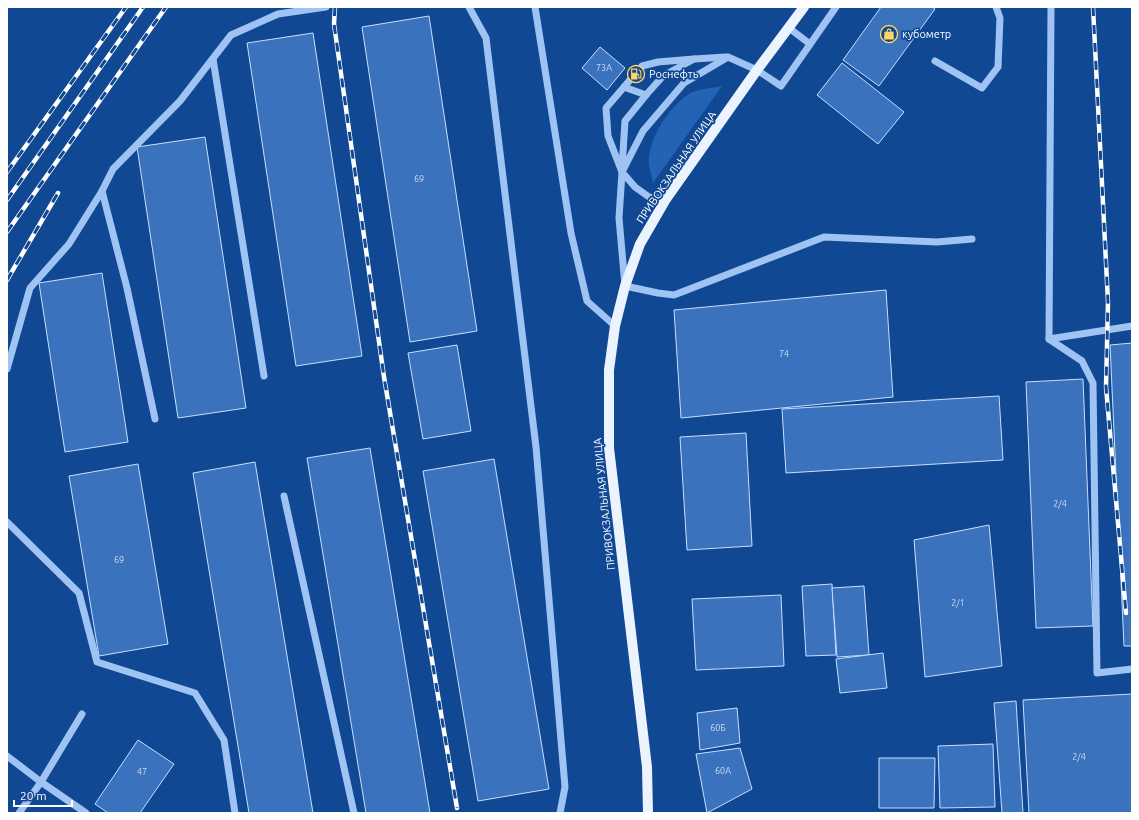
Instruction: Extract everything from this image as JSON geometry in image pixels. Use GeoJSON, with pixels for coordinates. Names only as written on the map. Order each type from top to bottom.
{"type":"FeatureCollection","features":[{"type":"Feature","properties":{"kind":"main road","name":"ПРИВОКЗАЛЬНАЯ УЛИЦА"},"geometry":{"type":"LineString","coordinates":[[648,813],[647,767],[609,448],[608,370],[615,326],[624,286],[640,244],[666,199],[757,70],[804,7]]}},
{"type":"Feature","properties":{"kind":"street"},"geometry":{"type":"LineString","coordinates":[[7,369],[30,288],[69,244],[102,191],[113,170],[180,101],[231,35],[278,14],[326,7]]}},
{"type":"Feature","properties":{"kind":"street"},"geometry":{"type":"LineString","coordinates":[[469,7],[486,38],[536,447],[565,786],[560,813]]}},
{"type":"Feature","properties":{"kind":"street"},"geometry":{"type":"LineString","coordinates":[[535,7],[570,233],[587,301],[615,326]]}},
{"type":"Feature","properties":{"kind":"street"},"geometry":{"type":"LineString","coordinates":[[666,199],[649,197],[635,187],[622,172],[608,136],[606,108],[642,66],[658,62],[728,57],[757,70],[781,86],[836,7]]}},
{"type":"Feature","properties":{"kind":"street"},"geometry":{"type":"LineString","coordinates":[[935,61],[982,88],[998,67],[1000,18],[996,7]]}},
{"type":"Feature","properties":{"kind":"street"},"geometry":{"type":"LineString","coordinates":[[1049,339],[1051,7]]}},
{"type":"Feature","properties":{"kind":"street"},"geometry":{"type":"LineString","coordinates":[[789,28],[810,44]]}},
{"type":"Feature","properties":{"kind":"street"},"geometry":{"type":"LineString","coordinates":[[622,172],[643,131],[684,82],[728,57]]}},
{"type":"Feature","properties":{"kind":"street"},"geometry":{"type":"LineString","coordinates":[[213,59],[264,376]]}},
{"type":"Feature","properties":{"kind":"street"},"geometry":{"type":"LineString","coordinates":[[694,59],[664,76],[625,120],[619,218],[624,286],[674,295],[824,237],[937,242],[972,239]]}},
{"type":"Feature","properties":{"kind":"street"},"geometry":{"type":"LineString","coordinates":[[624,87],[646,95]]}},
{"type":"Feature","properties":{"kind":"street"},"geometry":{"type":"LineString","coordinates":[[102,191],[127,288],[155,419]]}},
{"type":"Feature","properties":{"kind":"street"},"geometry":{"type":"LineString","coordinates":[[1049,339],[1132,326]]}},
{"type":"Feature","properties":{"kind":"street"},"geometry":{"type":"LineString","coordinates":[[1049,339],[1082,361],[1093,383],[1097,673],[1132,669]]}},
{"type":"Feature","properties":{"kind":"street"},"geometry":{"type":"LineString","coordinates":[[284,496],[354,813]]}},
{"type":"Feature","properties":{"kind":"street"},"geometry":{"type":"LineString","coordinates":[[7,522],[79,593],[98,662],[195,693],[224,740],[235,813]]}},
{"type":"Feature","properties":{"kind":"street"},"geometry":{"type":"LineString","coordinates":[[19,813],[41,782],[82,714]]}},
{"type":"Feature","properties":{"kind":"street"},"geometry":{"type":"LineString","coordinates":[[7,756],[86,813]]}},
{"type":"Feature","properties":{"kind":"shaded area"},"geometry":{"type":"Polygon","coordinates":[[[722,86],[653,183],[649,165],[649,155],[651,145],[660,125],[674,107],[692,92],[722,86]]]}},
{"type":"Feature","properties":{"kind":"building","name":"кубометр"},"geometry":{"type":"Polygon","coordinates":[[[881,7],[932,7],[935,9],[879,86],[843,60],[881,7]]]}},
{"type":"Feature","properties":{"kind":"building"},"geometry":{"type":"Polygon","coordinates":[[[429,16],[477,331],[410,342],[362,27],[429,16]]]}},
{"type":"Feature","properties":{"kind":"building"},"geometry":{"type":"Polygon","coordinates":[[[313,33],[362,356],[296,366],[247,43],[313,33]]]}},
{"type":"Feature","properties":{"kind":"building"},"geometry":{"type":"Polygon","coordinates":[[[600,47],[625,68],[607,90],[582,68],[600,47]]]}},
{"type":"Feature","properties":{"kind":"building"},"geometry":{"type":"Polygon","coordinates":[[[842,63],[904,112],[878,144],[817,95],[842,63]]]}},
{"type":"Feature","properties":{"kind":"building"},"geometry":{"type":"Polygon","coordinates":[[[205,137],[246,408],[178,418],[137,147],[205,137]]]}},
{"type":"Feature","properties":{"kind":"building"},"geometry":{"type":"Polygon","coordinates":[[[102,273],[128,442],[65,452],[39,283],[102,273]]]}},
{"type":"Feature","properties":{"kind":"building"},"geometry":{"type":"Polygon","coordinates":[[[886,290],[893,397],[681,418],[674,310],[886,290]]]}},
{"type":"Feature","properties":{"kind":"building"},"geometry":{"type":"Polygon","coordinates":[[[1132,343],[1132,646],[1124,646],[1110,345],[1132,343]]]}},
{"type":"Feature","properties":{"kind":"building"},"geometry":{"type":"Polygon","coordinates":[[[457,345],[471,431],[423,439],[408,353],[457,345]]]}},
{"type":"Feature","properties":{"kind":"building"},"geometry":{"type":"Polygon","coordinates":[[[1083,379],[1093,626],[1036,628],[1026,382],[1083,379]]]}},
{"type":"Feature","properties":{"kind":"building"},"geometry":{"type":"Polygon","coordinates":[[[999,396],[1003,460],[786,473],[782,409],[999,396]]]}},
{"type":"Feature","properties":{"kind":"building"},"geometry":{"type":"Polygon","coordinates":[[[746,433],[752,546],[687,550],[680,437],[746,433]]]}},
{"type":"Feature","properties":{"kind":"building"},"geometry":{"type":"Polygon","coordinates":[[[370,448],[430,813],[366,813],[307,458],[370,448]]]}},
{"type":"Feature","properties":{"kind":"building"},"geometry":{"type":"Polygon","coordinates":[[[494,459],[549,789],[478,801],[423,471],[494,459]]]}},
{"type":"Feature","properties":{"kind":"building"},"geometry":{"type":"Polygon","coordinates":[[[255,462],[313,813],[249,813],[193,473],[255,462]]]}},
{"type":"Feature","properties":{"kind":"building"},"geometry":{"type":"Polygon","coordinates":[[[138,464],[168,644],[99,656],[69,476],[138,464]]]}},
{"type":"Feature","properties":{"kind":"building"},"geometry":{"type":"Polygon","coordinates":[[[989,525],[1002,666],[925,677],[914,540],[989,525]]]}},
{"type":"Feature","properties":{"kind":"building"},"geometry":{"type":"Polygon","coordinates":[[[832,584],[836,655],[806,656],[802,586],[832,584]]]}},
{"type":"Feature","properties":{"kind":"building"},"geometry":{"type":"Polygon","coordinates":[[[864,586],[869,655],[837,657],[832,588],[864,586]]]}},
{"type":"Feature","properties":{"kind":"building"},"geometry":{"type":"Polygon","coordinates":[[[781,595],[784,666],[696,670],[692,599],[781,595]]]}},
{"type":"Feature","properties":{"kind":"building"},"geometry":{"type":"Polygon","coordinates":[[[883,653],[887,688],[840,693],[836,659],[883,653]]]}},
{"type":"Feature","properties":{"kind":"building"},"geometry":{"type":"Polygon","coordinates":[[[1132,694],[1132,813],[1029,813],[1023,700],[1132,694]]]}},
{"type":"Feature","properties":{"kind":"building"},"geometry":{"type":"Polygon","coordinates":[[[1016,701],[1023,813],[1002,813],[994,703],[1016,701]]]}},
{"type":"Feature","properties":{"kind":"building"},"geometry":{"type":"Polygon","coordinates":[[[737,708],[740,743],[700,750],[697,713],[737,708]]]}},
{"type":"Feature","properties":{"kind":"building"},"geometry":{"type":"Polygon","coordinates":[[[138,740],[174,764],[140,813],[108,813],[95,804],[138,740]]]}},
{"type":"Feature","properties":{"kind":"building"},"geometry":{"type":"Polygon","coordinates":[[[993,744],[995,807],[940,808],[938,746],[993,744]]]}},
{"type":"Feature","properties":{"kind":"building"},"geometry":{"type":"Polygon","coordinates":[[[740,748],[752,789],[707,813],[696,754],[740,748]]]}},
{"type":"Feature","properties":{"kind":"building"},"geometry":{"type":"Polygon","coordinates":[[[879,758],[935,758],[934,808],[879,808],[879,758]]]}},
{"type":"Feature","properties":{"kind":"railway"},"geometry":{"type":"LineString","coordinates":[[7,172],[126,7]]}},
{"type":"Feature","properties":{"kind":"railway"},"geometry":{"type":"LineString","coordinates":[[7,200],[143,7]]}},
{"type":"Feature","properties":{"kind":"railway"},"geometry":{"type":"LineString","coordinates":[[7,232],[166,7]]}},
{"type":"Feature","properties":{"kind":"railway"},"geometry":{"type":"LineString","coordinates":[[335,7],[334,24],[384,377],[457,808]]}},
{"type":"Feature","properties":{"kind":"railway"},"geometry":{"type":"LineString","coordinates":[[1093,7],[1108,302],[1106,387],[1126,613]]}},
{"type":"Feature","properties":{"kind":"railway"},"geometry":{"type":"LineString","coordinates":[[7,280],[58,193]]}},
{"type":"Feature","properties":{"kind":"place","name":"кубометр"},"geometry":{"type":"Point","coordinates":[889,34]}},
{"type":"Feature","properties":{"kind":"place","name":"Роснефть"},"geometry":{"type":"Point","coordinates":[636,74]}}]}
